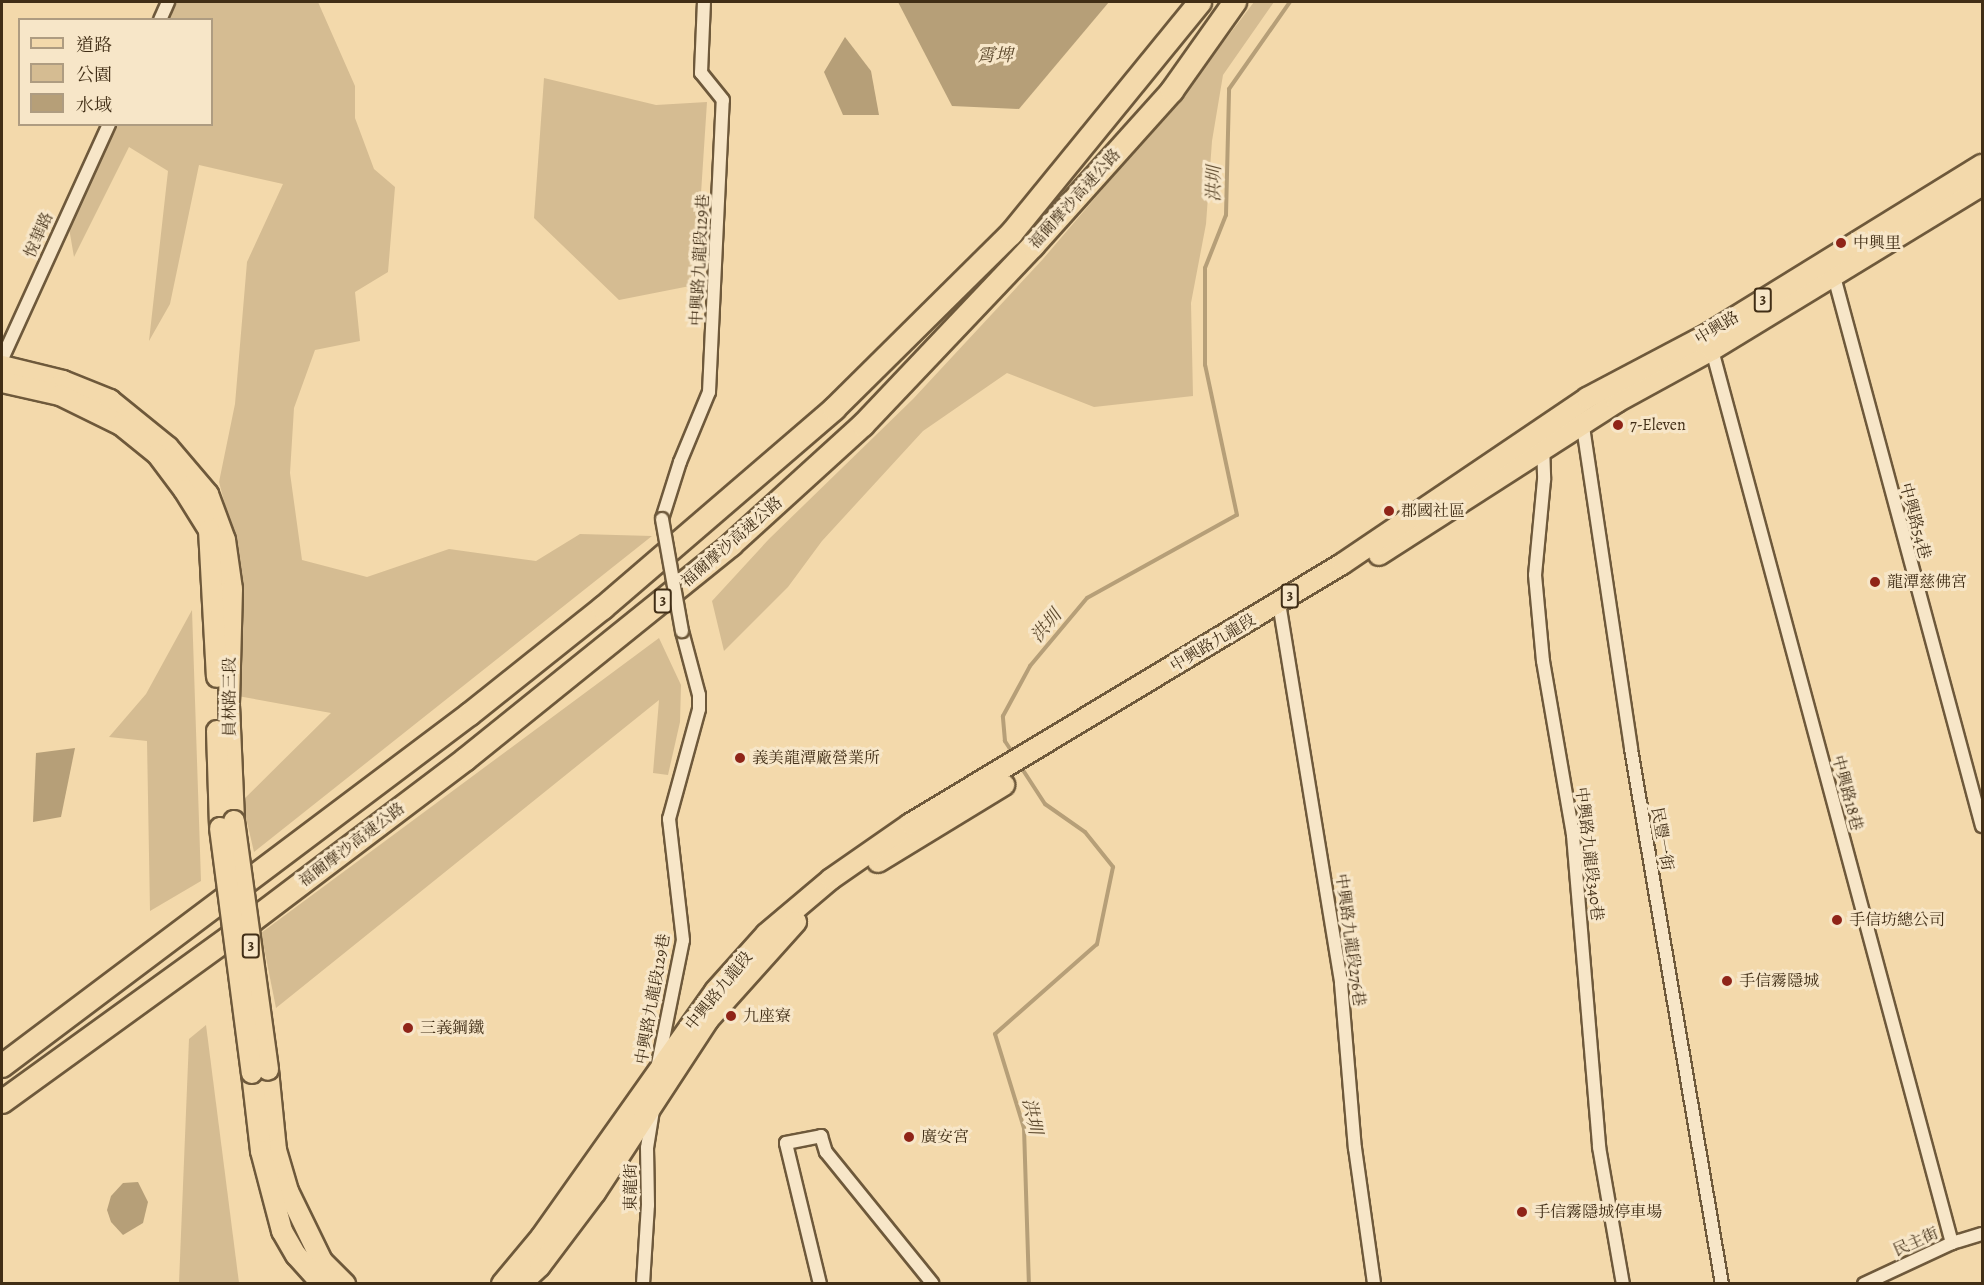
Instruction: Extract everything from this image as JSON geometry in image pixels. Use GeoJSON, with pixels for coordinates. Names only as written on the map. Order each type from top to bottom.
{"type":"FeatureCollection","features":[{"type":"Feature","properties":{"kind":"highway","name":"福爾摩沙高速公路"},"geometry":{"type":"LineString","coordinates":[[2,1066],[470,714],[603,608],[834,409],[1011,234],[1200,2]]}},
{"type":"Feature","properties":{"kind":"highway","name":"福爾摩沙高速公路"},"geometry":{"type":"LineString","coordinates":[[2,1102],[252,921],[466,759],[731,545],[863,425],[1033,246],[1172,91],[1235,2]]}},
{"type":"Feature","properties":{"kind":"main road","name":"中興路"},"geometry":{"type":"LineString","coordinates":[[1543,451],[1581,425],[1712,350],[1983,165]]}},
{"type":"Feature","properties":{"kind":"main road","name":"中興路"},"geometry":{"type":"LineString","coordinates":[[1540,429],[1587,398],[1983,185]]}},
{"type":"Feature","properties":{"kind":"main road","name":"員林路三段"},"geometry":{"type":"LineString","coordinates":[[2,366],[63,381],[110,400],[168,447],[208,494],[225,540],[232,589],[227,825]]}},
{"type":"Feature","properties":{"kind":"main road","name":"員林路三段"},"geometry":{"type":"LineString","coordinates":[[2,382],[60,395],[121,425],[157,454],[210,530],[227,825],[269,1151]]}},
{"type":"Feature","properties":{"kind":"main road","name":"中興路九龍段"},"geometry":{"type":"LineString","coordinates":[[1280,610],[1540,429]]}},
{"type":"Feature","properties":{"kind":"main road","name":"中興路九龍段"},"geometry":{"type":"LineString","coordinates":[[502,1284],[655,1091],[708,1020],[797,921],[840,884],[1008,775],[1543,451]]}},
{"type":"Feature","properties":{"kind":"main road","name":"中興路九龍段"},"geometry":{"type":"LineString","coordinates":[[521,1284],[547,1257],[655,1091],[715,991],[766,934],[831,879],[910,824],[1008,775]]}},
{"type":"Feature","properties":{"kind":"main road","name":"3"},"geometry":{"type":"LineString","coordinates":[[269,1151],[282,1231],[297,1255],[322,1284]]}},
{"type":"Feature","properties":{"kind":"main road","name":"3"},"geometry":{"type":"LineString","coordinates":[[269,1151],[306,1234],[322,1261],[345,1284]]}},
{"type":"Feature","properties":{"kind":"street"},"geometry":{"type":"LineString","coordinates":[[161,18],[168,2]]}},
{"type":"Feature","properties":{"kind":"street","name":"中興路九龍段129巷"},"geometry":{"type":"LineString","coordinates":[[655,1091],[683,940],[669,819],[699,709],[699,695],[682,631],[662,519],[709,392],[723,100],[701,73],[704,2]]}},
{"type":"Feature","properties":{"kind":"street","name":"悅華路"},"geometry":{"type":"LineString","coordinates":[[2,359],[108,126]]}},
{"type":"Feature","properties":{"kind":"street","name":"中興路54巷"},"geometry":{"type":"LineString","coordinates":[[1831,267],[1983,826]]}},
{"type":"Feature","properties":{"kind":"street","name":"中興路18巷"},"geometry":{"type":"LineString","coordinates":[[1712,350],[1952,1243]]}},
{"type":"Feature","properties":{"kind":"street","name":"民豐一街"},"geometry":{"type":"LineString","coordinates":[[1587,398],[1581,425],[1630,749],[1722,1284]]}},
{"type":"Feature","properties":{"kind":"street","name":"中興路九龍段340巷"},"geometry":{"type":"LineString","coordinates":[[1540,429],[1543,451],[1535,575],[1542,650],[1574,835],[1599,1147],[1623,1284]]}},
{"type":"Feature","properties":{"kind":"street","name":"中興路九龍段276巷"},"geometry":{"type":"LineString","coordinates":[[1280,610],[1341,983],[1355,1148],[1374,1284]]}},
{"type":"Feature","properties":{"kind":"street","name":"東龍街"},"geometry":{"type":"LineString","coordinates":[[643,1284],[648,1205],[647,1148],[655,1091]]}},
{"type":"Feature","properties":{"kind":"street"},"geometry":{"type":"LineString","coordinates":[[820,1284],[786,1143],[821,1136],[826,1152],[932,1283]]}},
{"type":"Feature","properties":{"kind":"street","name":"民主街"},"geometry":{"type":"LineString","coordinates":[[1864,1284],[1952,1243],[1983,1234]]}},
{"type":"Feature","properties":{"kind":"green space"},"geometry":{"type":"Polygon","coordinates":[[[169,2],[318,2],[355,86],[355,118],[374,169],[395,187],[388,272],[355,292],[360,341],[315,350],[294,408],[290,473],[302,560],[367,577],[449,549],[536,561],[580,534],[652,536],[254,852],[242,801],[331,713],[232,695],[229,520],[219,482],[235,404],[247,262],[283,184],[199,165],[170,304],[149,341],[168,171],[129,147],[74,257],[69,228],[115,126],[213,126],[213,18],[161,18],[169,2]]]}},
{"type":"Feature","properties":{"kind":"green space"},"geometry":{"type":"Polygon","coordinates":[[[1254,2],[1274,2],[1223,75],[1212,141],[1206,224],[1191,303],[1193,396],[1094,407],[1007,373],[923,431],[822,541],[788,587],[724,651],[712,601],[769,539],[913,399],[1043,259],[1187,90],[1254,2]]]}},
{"type":"Feature","properties":{"kind":"green space"},"geometry":{"type":"Polygon","coordinates":[[[544,78],[656,105],[707,102],[695,285],[619,300],[534,218],[544,78]]]}},
{"type":"Feature","properties":{"kind":"green space"},"geometry":{"type":"Polygon","coordinates":[[[192,610],[201,881],[150,911],[147,741],[109,737],[146,694],[192,610]]]}},
{"type":"Feature","properties":{"kind":"green space"},"geometry":{"type":"Polygon","coordinates":[[[659,638],[681,685],[680,722],[668,775],[653,773],[659,700],[276,1008],[261,933],[659,638]]]}},
{"type":"Feature","properties":{"kind":"green space"},"geometry":{"type":"Polygon","coordinates":[[[206,1025],[239,1283],[179,1283],[189,1039],[206,1025]]]}},
{"type":"Feature","properties":{"kind":"water","name":"霄埤"},"geometry":{"type":"Polygon","coordinates":[[[898,2],[1109,2],[1019,109],[952,106],[898,2]]]}},
{"type":"Feature","properties":{"kind":"water"},"geometry":{"type":"Polygon","coordinates":[[[845,37],[871,71],[879,115],[843,115],[824,72],[845,37]]]}},
{"type":"Feature","properties":{"kind":"water"},"geometry":{"type":"Polygon","coordinates":[[[75,748],[61,817],[33,822],[36,753],[75,748]]]}},
{"type":"Feature","properties":{"kind":"water"},"geometry":{"type":"Polygon","coordinates":[[[138,1182],[148,1202],[143,1223],[123,1235],[111,1222],[107,1210],[111,1196],[123,1183],[138,1182]]]}},
{"type":"Feature","properties":{"kind":"waterway","name":"洪圳"},"geometry":{"type":"LineString","coordinates":[[1014,755],[1005,741],[1003,716],[1030,666],[1087,598],[1237,515],[1205,365],[1205,268],[1226,215],[1229,89],[1290,2]]}},
{"type":"Feature","properties":{"kind":"waterway","name":"洪圳"},"geometry":{"type":"LineString","coordinates":[[1019,764],[1045,804],[1085,832],[1113,867],[1097,944],[995,1034],[1024,1128],[1029,1284]]}},
{"type":"Feature","properties":{"kind":"place","name":"中興里"},"geometry":{"type":"Point","coordinates":[1841,243]}},
{"type":"Feature","properties":{"kind":"place","name":"7-Eleven"},"geometry":{"type":"Point","coordinates":[1618,425]}},
{"type":"Feature","properties":{"kind":"place","name":"郡國社區"},"geometry":{"type":"Point","coordinates":[1389,511]}},
{"type":"Feature","properties":{"kind":"place","name":"龍潭慈佛宮"},"geometry":{"type":"Point","coordinates":[1875,582]}},
{"type":"Feature","properties":{"kind":"place","name":"義美龍潭廠營業所"},"geometry":{"type":"Point","coordinates":[740,758]}},
{"type":"Feature","properties":{"kind":"place","name":"手信坊總公司"},"geometry":{"type":"Point","coordinates":[1837,920]}},
{"type":"Feature","properties":{"kind":"place","name":"手信霧隱城"},"geometry":{"type":"Point","coordinates":[1727,981]}},
{"type":"Feature","properties":{"kind":"place","name":"九座寮"},"geometry":{"type":"Point","coordinates":[731,1016]}},
{"type":"Feature","properties":{"kind":"place","name":"三義鋼鐵"},"geometry":{"type":"Point","coordinates":[408,1028]}},
{"type":"Feature","properties":{"kind":"place","name":"廣安宮"},"geometry":{"type":"Point","coordinates":[909,1137]}},
{"type":"Feature","properties":{"kind":"place","name":"手信霧隱城停車場"},"geometry":{"type":"Point","coordinates":[1522,1212]}}]}
